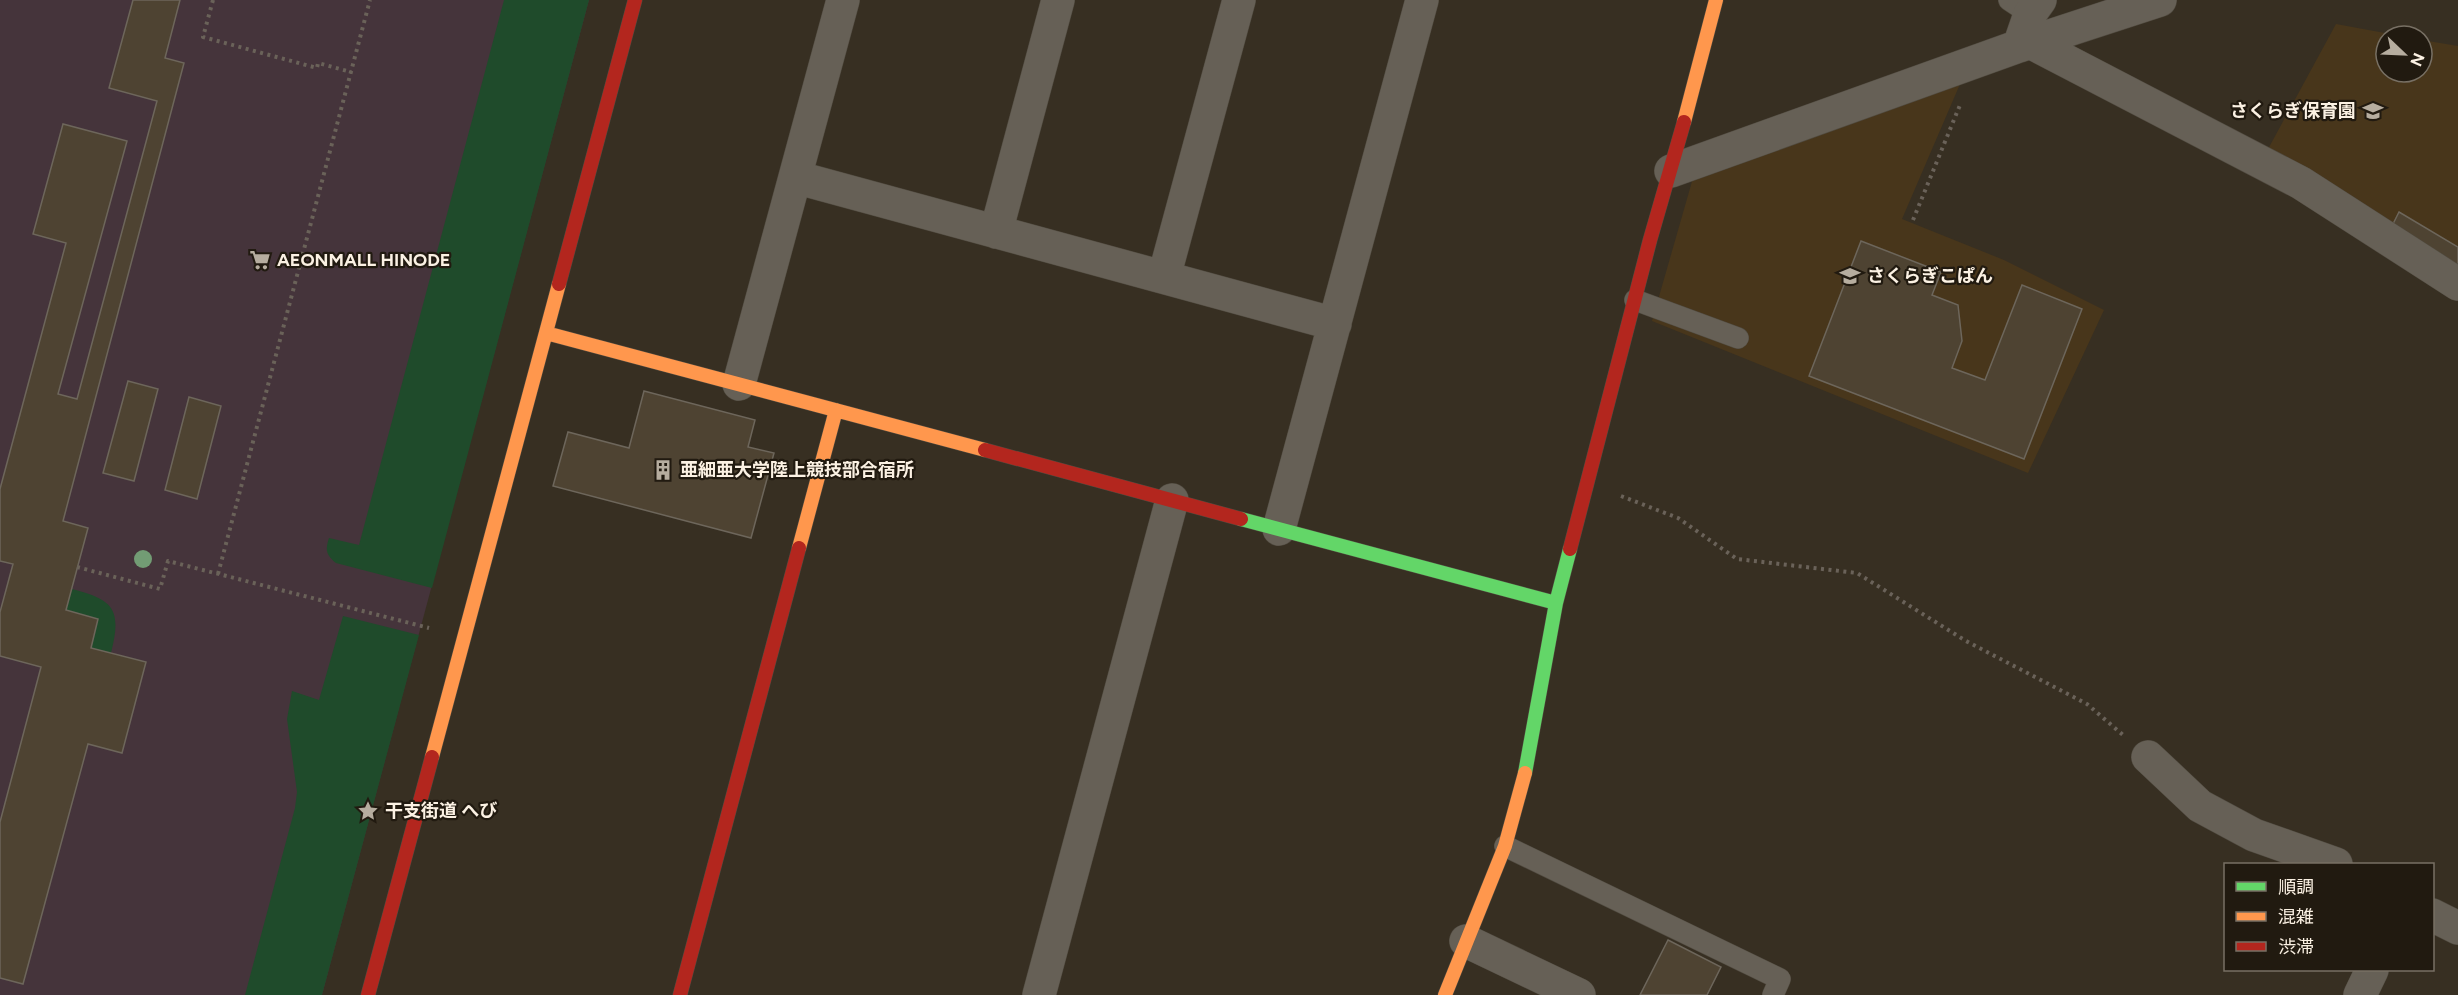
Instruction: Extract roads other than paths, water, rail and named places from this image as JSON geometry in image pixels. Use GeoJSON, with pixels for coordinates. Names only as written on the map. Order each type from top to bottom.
{"type":"FeatureCollection","features":[{"type":"Feature","properties":{"kind":"street"},"geometry":{"type":"LineString","coordinates":[[368,995],[635,0]]}},
{"type":"Feature","properties":{"kind":"street"},"geometry":{"type":"LineString","coordinates":[[739,384],[843,0]]}},
{"type":"Feature","properties":{"kind":"street"},"geometry":{"type":"LineString","coordinates":[[996,232],[1058,0]]}},
{"type":"Feature","properties":{"kind":"street"},"geometry":{"type":"LineString","coordinates":[[1164,277],[1239,0]]}},
{"type":"Feature","properties":{"kind":"street"},"geometry":{"type":"LineString","coordinates":[[1279,529],[1422,0]]}},
{"type":"Feature","properties":{"kind":"street"},"geometry":{"type":"LineString","coordinates":[[1445,995],[1505,846],[1522,790],[1556,603],[1635,300],[1709,34],[1716,0]]}},
{"type":"Feature","properties":{"kind":"street"},"geometry":{"type":"LineString","coordinates":[[1671,171],[1977,63],[2025,20],[2160,0]]}},
{"type":"Feature","properties":{"kind":"street"},"geometry":{"type":"LineString","coordinates":[[2025,20],[2301,183],[2458,284]]}},
{"type":"Feature","properties":{"kind":"street"},"geometry":{"type":"LineString","coordinates":[[795,177],[1335,324]]}},
{"type":"Feature","properties":{"kind":"street"},"geometry":{"type":"LineString","coordinates":[[546,333],[1556,603]]}},
{"type":"Feature","properties":{"kind":"street"},"geometry":{"type":"LineString","coordinates":[[680,995],[836,410]]}},
{"type":"Feature","properties":{"kind":"street"},"geometry":{"type":"LineString","coordinates":[[1038,995],[1172,500]]}},
{"type":"Feature","properties":{"kind":"street"},"geometry":{"type":"LineString","coordinates":[[2148,757],[2200,806],[2254,835],[2333,863]]}},
{"type":"Feature","properties":{"kind":"street"},"geometry":{"type":"LineString","coordinates":[[2434,916],[2458,928]]}},
{"type":"Feature","properties":{"kind":"street"},"geometry":{"type":"LineString","coordinates":[[1466,941],[1579,995]]}},
{"type":"Feature","properties":{"kind":"street"},"geometry":{"type":"LineString","coordinates":[[2360,995],[2371,971]]}},
{"type":"Feature","properties":{"kind":"lane"},"geometry":{"type":"LineString","coordinates":[[1635,300],[1738,338]]}},
{"type":"Feature","properties":{"kind":"lane"},"geometry":{"type":"LineString","coordinates":[[1505,846],[1780,979],[1773,995]]}},
{"type":"Feature","properties":{"kind":"place","name":"さくらぎ保育園"},"geometry":{"type":"Point","coordinates":[2373,111]}},
{"type":"Feature","properties":{"kind":"place","name":"AEONMALL HINODE"},"geometry":{"type":"Point","coordinates":[260,260]}},
{"type":"Feature","properties":{"kind":"place","name":"さくらぎこぱん"},"geometry":{"type":"Point","coordinates":[1850,276]}},
{"type":"Feature","properties":{"kind":"place","name":"亜細亜大学陸上競技部合宿所"},"geometry":{"type":"Point","coordinates":[663,470]}},
{"type":"Feature","properties":{"kind":"place","name":"干支街道 へび"},"geometry":{"type":"Point","coordinates":[368,811]}}]}
